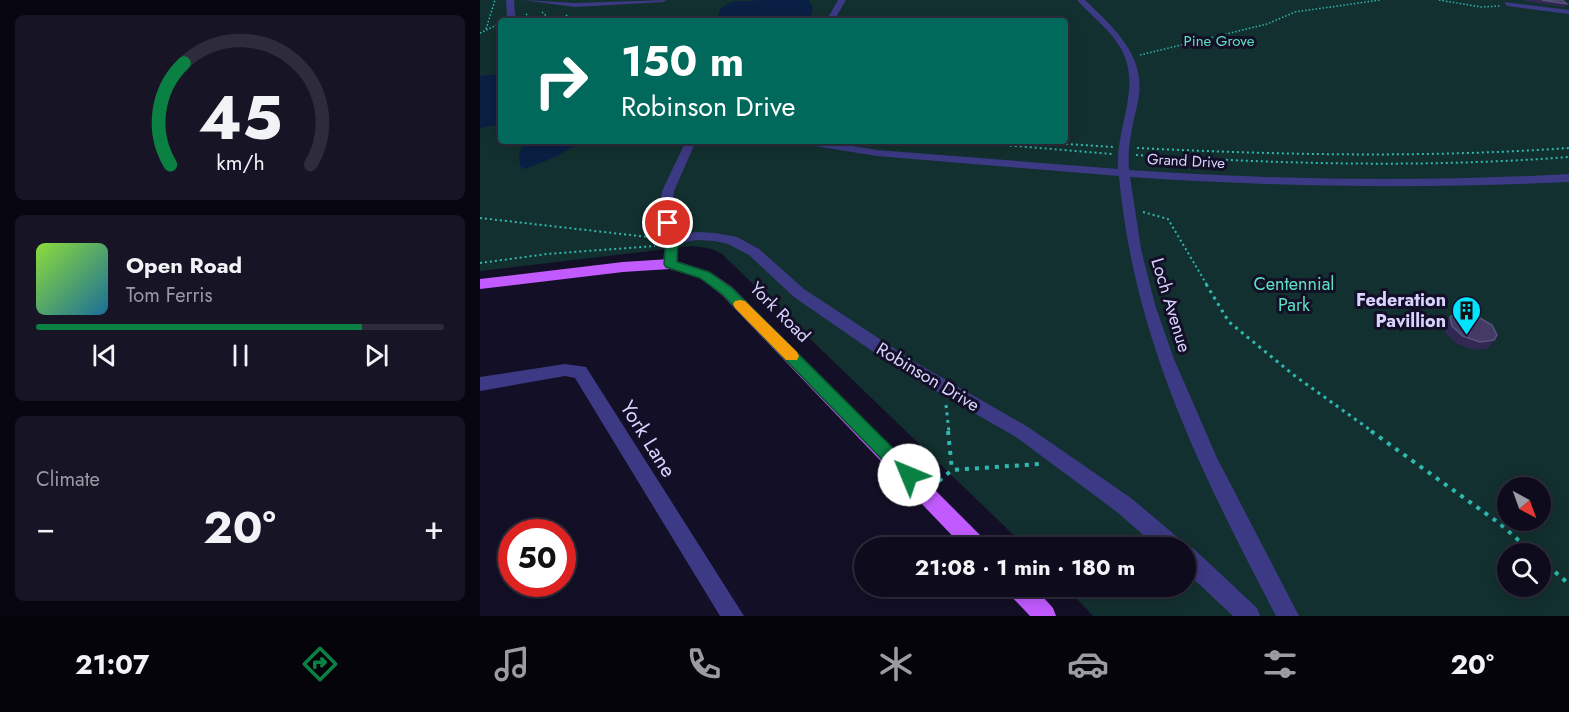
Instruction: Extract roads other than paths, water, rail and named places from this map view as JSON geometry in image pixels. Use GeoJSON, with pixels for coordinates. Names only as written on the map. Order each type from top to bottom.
{"type":"FeatureCollection","features":[{"type":"Feature","properties":{"kind":"main road","name":"York Road"},"geometry":{"type":"LineString","coordinates":[[480,284],[623,267],[670,264],[705,275],[727,291],[968,537]]}},
{"type":"Feature","properties":{"kind":"main road"},"geometry":{"type":"LineString","coordinates":[[1027,597],[1045,616]]}},
{"type":"Feature","properties":{"kind":"street"},"geometry":{"type":"LineString","coordinates":[[510,0],[513,18]]}},
{"type":"Feature","properties":{"kind":"street"},"geometry":{"type":"LineString","coordinates":[[527,0],[575,5],[663,0]]}},
{"type":"Feature","properties":{"kind":"street"},"geometry":{"type":"LineString","coordinates":[[829,0],[840,2],[832,18]]}},
{"type":"Feature","properties":{"kind":"street","name":"Loch Avenue"},"geometry":{"type":"LineString","coordinates":[[1081,0],[1114,33],[1130,57],[1136,77],[1136,88],[1123,151],[1124,173],[1130,234],[1152,317],[1191,425],[1288,616]]}},
{"type":"Feature","properties":{"kind":"street"},"geometry":{"type":"LineString","coordinates":[[1507,4],[1569,12]]}},
{"type":"Feature","properties":{"kind":"street"},"geometry":{"type":"LineString","coordinates":[[670,264],[672,240],[666,206],[669,191],[690,144]]}},
{"type":"Feature","properties":{"kind":"street"},"geometry":{"type":"LineString","coordinates":[[680,163],[699,144]]}},
{"type":"Feature","properties":{"kind":"street","name":"Grand Drive"},"geometry":{"type":"LineString","coordinates":[[821,144],[877,153],[1195,178],[1467,183],[1569,178]]}},
{"type":"Feature","properties":{"kind":"street","name":"Robinson Drive"},"geometry":{"type":"LineString","coordinates":[[672,240],[697,236],[732,240],[754,252],[799,293],[907,366],[1022,432],[1124,505],[1162,537]]}},
{"type":"Feature","properties":{"kind":"street","name":"York Lane"},"geometry":{"type":"LineString","coordinates":[[480,384],[565,370],[580,372],[733,616]]}},
{"type":"Feature","properties":{"kind":"street"},"geometry":{"type":"LineString","coordinates":[[1196,566],[1249,616]]}},
{"type":"Feature","properties":{"kind":"water"},"geometry":{"type":"Polygon","coordinates":[[[809,0],[813,8],[810,18],[718,18],[720,9],[731,2],[809,0]]]}},
{"type":"Feature","properties":{"kind":"water"},"geometry":{"type":"Polygon","coordinates":[[[498,74],[498,125],[480,128],[480,76],[498,74]]]}},
{"type":"Feature","properties":{"kind":"water"},"geometry":{"type":"Polygon","coordinates":[[[523,144],[578,144],[555,157],[525,169],[520,166],[519,154],[523,144]]]}},
{"type":"Feature","properties":{"kind":"place","name":"Federation Pavillion"},"geometry":{"type":"Point","coordinates":[1467,336]}},
{"type":"Feature","properties":{"kind":"park label","name":"Pine Grove"},"geometry":{"type":"Point","coordinates":[1219,41]}},
{"type":"Feature","properties":{"kind":"park label","name":"Centennial Park"},"geometry":{"type":"Point","coordinates":[1294,294]}}]}
